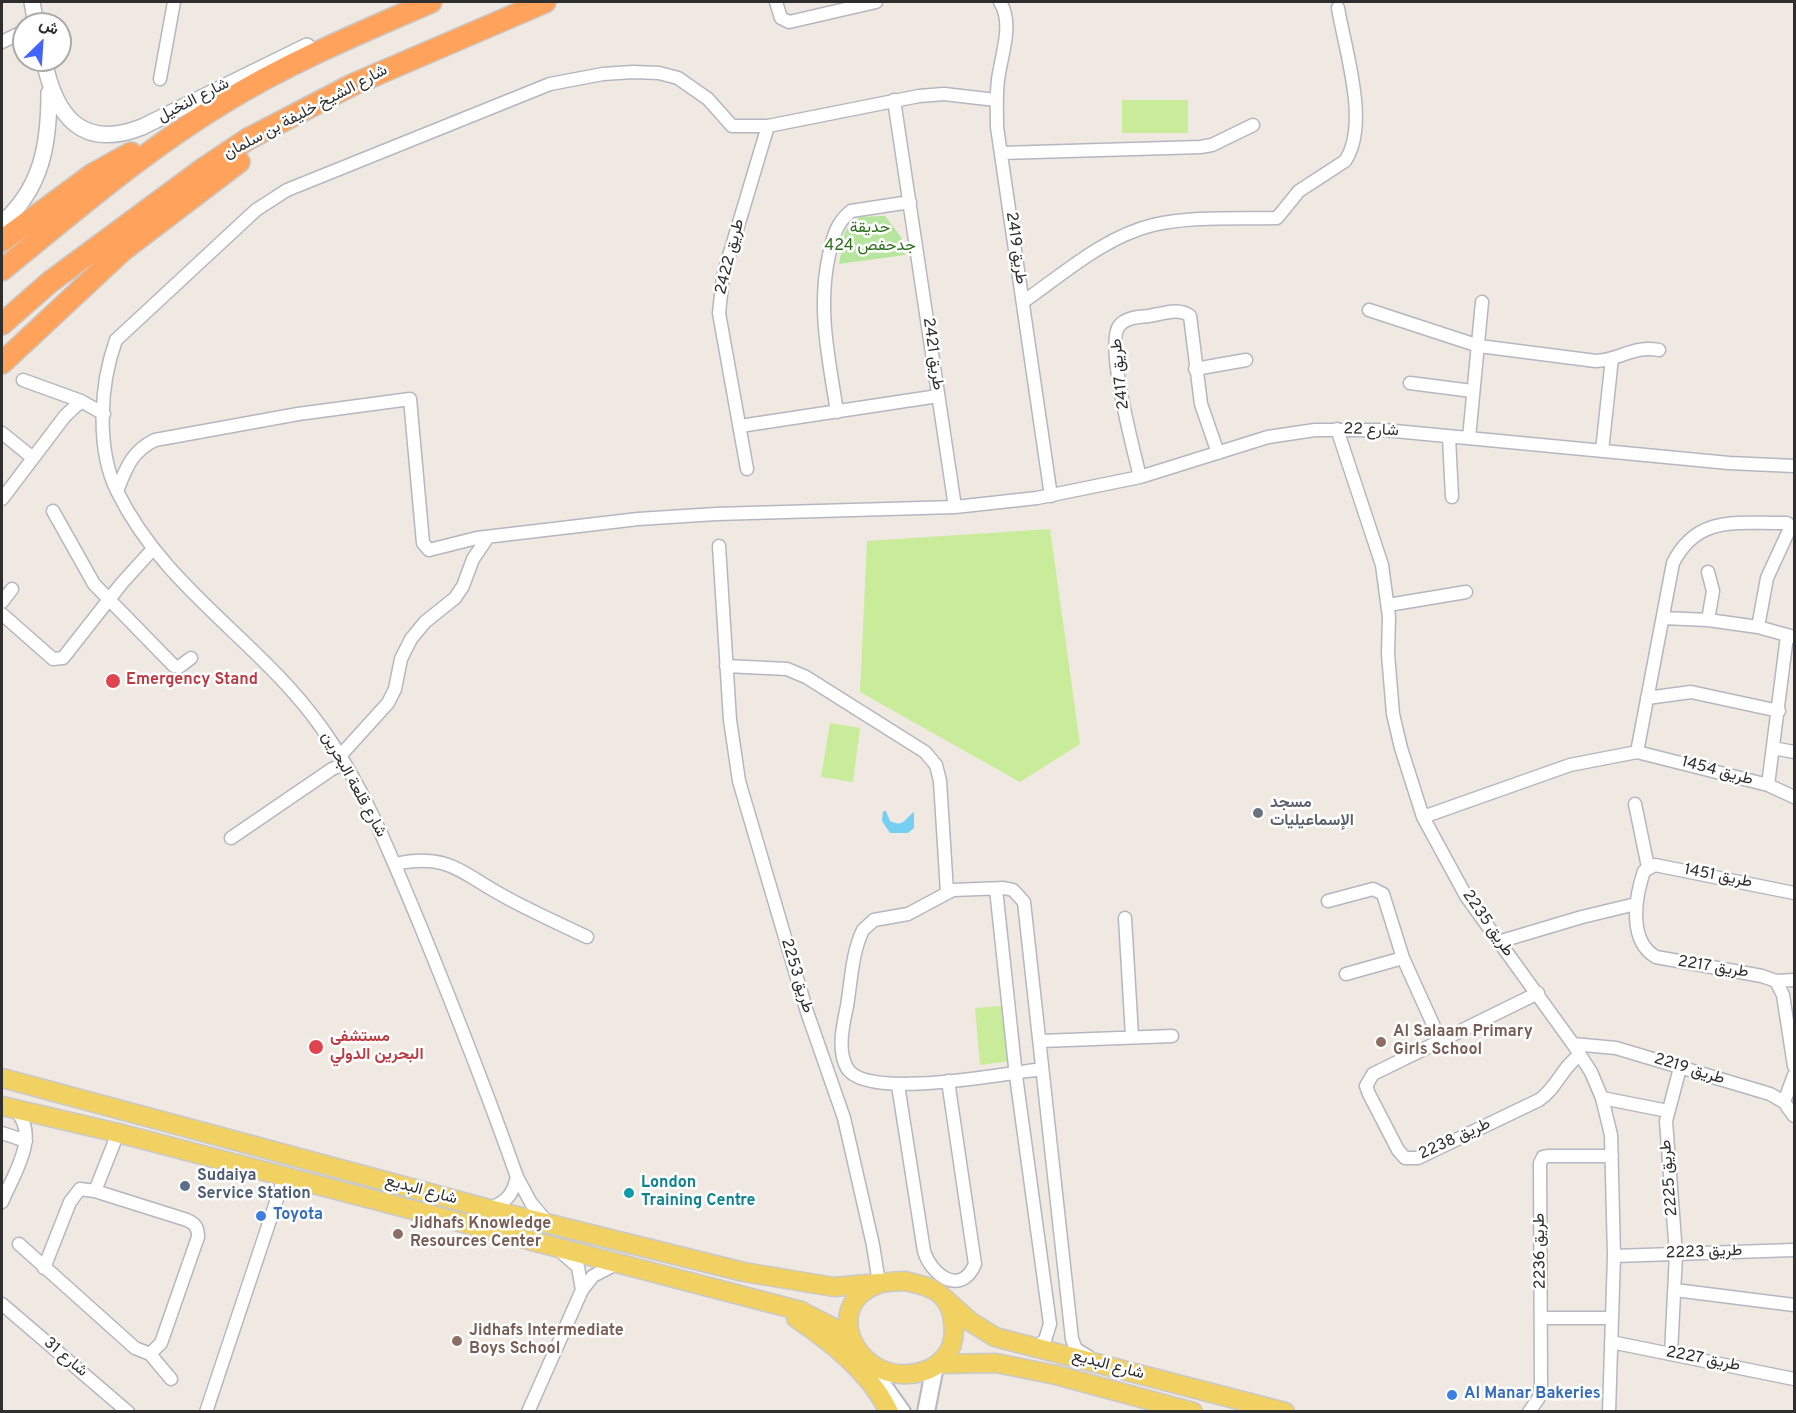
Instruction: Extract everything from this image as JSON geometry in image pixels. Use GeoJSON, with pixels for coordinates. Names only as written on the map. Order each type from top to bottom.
{"type":"FeatureCollection","features":[{"type":"Feature","properties":{"kind":"highway"},"geometry":{"type":"LineString","coordinates":[[2,241],[93,174],[354,35],[431,2]]}},
{"type":"Feature","properties":{"kind":"highway","name":"شارع الشيخ خليفة بن سلمان"},"geometry":{"type":"LineString","coordinates":[[2,324],[50,282],[203,169],[248,139],[352,85],[545,2]]}},
{"type":"Feature","properties":{"kind":"highway"},"geometry":{"type":"LineString","coordinates":[[2,363],[39,326],[122,251],[214,179],[352,85]]}},
{"type":"Feature","properties":{"kind":"highway"},"geometry":{"type":"LineString","coordinates":[[2,270],[113,180],[221,104]]}},
{"type":"Feature","properties":{"kind":"main road","name":"شارع البديع"},"geometry":{"type":"LineString","coordinates":[[2,1078],[489,1209],[744,1272],[834,1287],[879,1283]]}},
{"type":"Feature","properties":{"kind":"main road","name":"شارع البديع"},"geometry":{"type":"LineString","coordinates":[[8,1108],[118,1133],[801,1311],[822,1320],[852,1343]]}},
{"type":"Feature","properties":{"kind":"main road"},"geometry":{"type":"LineString","coordinates":[[868,1364],[882,1371],[899,1375],[912,1374],[936,1365],[948,1353],[953,1337],[950,1309],[943,1297],[919,1284],[905,1281],[879,1283],[861,1294],[852,1307],[849,1322],[852,1343],[902,1412]]}},
{"type":"Feature","properties":{"kind":"main road","name":"شارع البديع"},"geometry":{"type":"LineString","coordinates":[[943,1297],[995,1337],[1285,1412]]}},
{"type":"Feature","properties":{"kind":"main road"},"geometry":{"type":"LineString","coordinates":[[774,1305],[817,1332],[842,1352],[875,1390],[889,1412]]}},
{"type":"Feature","properties":{"kind":"main road","name":"شارع البديع"},"geometry":{"type":"LineString","coordinates":[[936,1365],[996,1363],[1056,1375],[1193,1412]]}},
{"type":"Feature","properties":{"kind":"main road"},"geometry":{"type":"LineString","coordinates":[[926,1412],[936,1365]]}},
{"type":"Feature","properties":{"kind":"street"},"geometry":{"type":"LineString","coordinates":[[160,79],[174,2]]}},
{"type":"Feature","properties":{"kind":"street"},"geometry":{"type":"LineString","coordinates":[[776,2],[781,18],[792,22],[876,2]]}},
{"type":"Feature","properties":{"kind":"street","name":"طريق 2419"},"geometry":{"type":"LineString","coordinates":[[1000,2],[1006,12],[996,100],[1001,153],[1051,495]]}},
{"type":"Feature","properties":{"kind":"street"},"geometry":{"type":"LineString","coordinates":[[1023,302],[1096,250],[1152,225],[1203,219],[1277,218],[1299,191],[1340,165],[1350,153],[1357,124],[1338,8]]}},
{"type":"Feature","properties":{"kind":"street","name":"شارع النخيل"},"geometry":{"type":"LineString","coordinates":[[49,87],[63,112],[74,122],[101,134],[116,135],[142,127],[313,43],[354,35]]}},
{"type":"Feature","properties":{"kind":"street","name":"شارع النخيل"},"geometry":{"type":"LineString","coordinates":[[2,224],[24,199],[37,178],[45,155],[49,131],[49,87],[46,72]]}},
{"type":"Feature","properties":{"kind":"street","name":"شارع قلعة البحرين"},"geometry":{"type":"LineString","coordinates":[[548,1223],[531,1203],[517,1177],[447,989],[395,864],[342,760],[304,705],[152,550],[117,491],[103,447],[109,360],[116,340],[256,210],[287,190],[550,84],[603,74],[659,73],[678,78],[708,99],[732,126],[742,128],[768,126]]}},
{"type":"Feature","properties":{"kind":"street"},"geometry":{"type":"LineString","coordinates":[[768,126],[894,100],[944,94],[996,100]]}},
{"type":"Feature","properties":{"kind":"street","name":"طريق 2421"},"geometry":{"type":"LineString","coordinates":[[894,100],[955,507]]}},
{"type":"Feature","properties":{"kind":"street"},"geometry":{"type":"LineString","coordinates":[[1001,153],[1200,147],[1212,145],[1253,125]]}},
{"type":"Feature","properties":{"kind":"street","name":"طريق 2422"},"geometry":{"type":"LineString","coordinates":[[747,469],[719,313],[720,294],[723,276],[768,126]]}},
{"type":"Feature","properties":{"kind":"street"},"geometry":{"type":"LineString","coordinates":[[837,412],[822,303],[825,274],[834,232],[838,224],[851,211],[910,201]]}},
{"type":"Feature","properties":{"kind":"street"},"geometry":{"type":"LineString","coordinates":[[1469,438],[1482,302]]}},
{"type":"Feature","properties":{"kind":"street"},"geometry":{"type":"LineString","coordinates":[[1369,310],[1479,346],[1596,361],[1633,350],[1659,350]]}},
{"type":"Feature","properties":{"kind":"street","name":"طريق 2417"},"geometry":{"type":"LineString","coordinates":[[1140,477],[1120,388],[1117,330],[1131,318],[1185,312],[1192,322],[1195,369],[1201,404],[1218,453]]}},
{"type":"Feature","properties":{"kind":"street"},"geometry":{"type":"LineString","coordinates":[[1602,451],[1612,358]]}},
{"type":"Feature","properties":{"kind":"street"},"geometry":{"type":"LineString","coordinates":[[1195,369],[1246,360]]}},
{"type":"Feature","properties":{"kind":"street"},"geometry":{"type":"LineString","coordinates":[[23,380],[81,401],[104,414]]}},
{"type":"Feature","properties":{"kind":"street"},"geometry":{"type":"LineString","coordinates":[[1410,383],[1472,391]]}},
{"type":"Feature","properties":{"kind":"street"},"geometry":{"type":"LineString","coordinates":[[740,426],[938,396]]}},
{"type":"Feature","properties":{"kind":"street","name":"شارع 22"},"geometry":{"type":"LineString","coordinates":[[117,491],[129,462],[143,446],[155,440],[298,414],[410,399],[424,548],[434,550],[455,542],[598,523],[696,515],[955,507],[1051,495],[1140,477],[1268,437],[1337,429],[1384,429],[1602,451],[1794,466]]}},
{"type":"Feature","properties":{"kind":"street"},"geometry":{"type":"LineString","coordinates":[[2,500],[65,416],[81,401]]}},
{"type":"Feature","properties":{"kind":"street","name":"طريق 2235"},"geometry":{"type":"LineString","coordinates":[[1337,429],[1376,542],[1388,605],[1393,714],[1401,748],[1423,817],[1466,896],[1577,1049],[1602,1098],[1611,1135],[1612,1156],[1614,1256],[1609,1412]]}},
{"type":"Feature","properties":{"kind":"street"},"geometry":{"type":"LineString","coordinates":[[2,433],[33,458]]}},
{"type":"Feature","properties":{"kind":"street"},"geometry":{"type":"LineString","coordinates":[[1449,437],[1452,497]]}},
{"type":"Feature","properties":{"kind":"street"},"geometry":{"type":"LineString","coordinates":[[53,510],[89,576],[108,601],[174,666],[180,667],[190,658]]}},
{"type":"Feature","properties":{"kind":"street"},"geometry":{"type":"LineString","coordinates":[[1423,817],[1570,765],[1637,752],[1674,563],[1678,554],[1700,531],[1712,525],[1726,523],[1787,523],[1793,525],[1767,578],[1758,627]]}},
{"type":"Feature","properties":{"kind":"street"},"geometry":{"type":"LineString","coordinates":[[231,838],[332,770],[342,760],[388,703],[395,689],[401,659],[411,639],[425,622],[455,598],[463,586],[473,559],[488,537]]}},
{"type":"Feature","properties":{"kind":"street","name":"طريق 2253"},"geometry":{"type":"LineString","coordinates":[[719,546],[730,720],[739,781],[807,1012],[844,1118],[879,1283]]}},
{"type":"Feature","properties":{"kind":"street"},"geometry":{"type":"LineString","coordinates":[[2,614],[53,659],[59,661],[152,550]]}},
{"type":"Feature","properties":{"kind":"street"},"geometry":{"type":"LineString","coordinates":[[1708,572],[1713,595],[1708,620]]}},
{"type":"Feature","properties":{"kind":"street"},"geometry":{"type":"LineString","coordinates":[[2,602],[12,589]]}},
{"type":"Feature","properties":{"kind":"street"},"geometry":{"type":"LineString","coordinates":[[1388,605],[1466,592]]}},
{"type":"Feature","properties":{"kind":"street"},"geometry":{"type":"LineString","coordinates":[[1663,618],[1708,620],[1758,627],[1791,637],[1768,785]]}},
{"type":"Feature","properties":{"kind":"street"},"geometry":{"type":"LineString","coordinates":[[726,666],[788,669],[806,677],[925,752],[936,765],[940,781],[947,892]]}},
{"type":"Feature","properties":{"kind":"street"},"geometry":{"type":"LineString","coordinates":[[1647,698],[1691,692],[1779,711]]}},
{"type":"Feature","properties":{"kind":"street"},"geometry":{"type":"LineString","coordinates":[[1773,748],[1794,752]]}},
{"type":"Feature","properties":{"kind":"street","name":"طريق 1454"},"geometry":{"type":"LineString","coordinates":[[1637,752],[1768,785],[1794,797]]}},
{"type":"Feature","properties":{"kind":"street"},"geometry":{"type":"LineString","coordinates":[[1635,804],[1646,869]]}},
{"type":"Feature","properties":{"kind":"street"},"geometry":{"type":"LineString","coordinates":[[395,864],[428,860],[453,865],[501,895],[587,937]]}},
{"type":"Feature","properties":{"kind":"street","name":"طريق 1451"},"geometry":{"type":"LineString","coordinates":[[1646,869],[1655,865],[1794,893]]}},
{"type":"Feature","properties":{"kind":"street","name":"طريق 2217"},"geometry":{"type":"LineString","coordinates":[[1646,869],[1636,904],[1639,940],[1648,952],[1656,957],[1762,976],[1776,981],[1794,980]]}},
{"type":"Feature","properties":{"kind":"street"},"geometry":{"type":"LineString","coordinates":[[996,889],[1016,1072],[1050,1324],[1045,1340],[1034,1348]]}},
{"type":"Feature","properties":{"kind":"street"},"geometry":{"type":"LineString","coordinates":[[1328,901],[1373,889],[1383,894],[1402,958],[1441,1042]]}},
{"type":"Feature","properties":{"kind":"street"},"geometry":{"type":"LineString","coordinates":[[1042,1069],[898,1085],[860,1080],[847,1068],[842,1049],[843,1028],[863,930],[874,920],[915,911],[947,892],[1013,890],[1024,902],[1073,1344],[1081,1353],[1119,1368]]}},
{"type":"Feature","properties":{"kind":"street"},"geometry":{"type":"LineString","coordinates":[[1498,942],[1582,916],[1636,904]]}},
{"type":"Feature","properties":{"kind":"street"},"geometry":{"type":"LineString","coordinates":[[1125,918],[1132,1036]]}},
{"type":"Feature","properties":{"kind":"street"},"geometry":{"type":"LineString","coordinates":[[1346,974],[1402,958]]}},
{"type":"Feature","properties":{"kind":"street"},"geometry":{"type":"LineString","coordinates":[[1776,981],[1783,995],[1794,1066]]}},
{"type":"Feature","properties":{"kind":"street","name":"طريق 2238"},"geometry":{"type":"LineString","coordinates":[[1538,993],[1372,1074],[1366,1086],[1378,1114],[1405,1158],[1418,1158],[1539,1100],[1551,1090],[1577,1049]]}},
{"type":"Feature","properties":{"kind":"street"},"geometry":{"type":"LineString","coordinates":[[1041,1041],[1172,1036]]}},
{"type":"Feature","properties":{"kind":"street","name":"طريق 2219"},"geometry":{"type":"LineString","coordinates":[[1577,1049],[1616,1048],[1770,1094],[1784,1102]]}},
{"type":"Feature","properties":{"kind":"street"},"geometry":{"type":"LineString","coordinates":[[829,1075],[847,1068]]}},
{"type":"Feature","properties":{"kind":"street","name":"طريق 2225"},"geometry":{"type":"LineString","coordinates":[[1671,1354],[1676,1254],[1666,1126],[1680,1068]]}},
{"type":"Feature","properties":{"kind":"street"},"geometry":{"type":"LineString","coordinates":[[1794,1075],[1784,1102],[1794,1116]]}},
{"type":"Feature","properties":{"kind":"street"},"geometry":{"type":"LineString","coordinates":[[898,1085],[924,1251],[933,1269],[940,1276],[951,1281],[964,1279],[971,1273],[975,1264],[948,1081]]}},
{"type":"Feature","properties":{"kind":"street"},"geometry":{"type":"LineString","coordinates":[[1602,1098],[1668,1112]]}},
{"type":"Feature","properties":{"kind":"street"},"geometry":{"type":"LineString","coordinates":[[2,1202],[26,1141],[25,1124],[8,1108]]}},
{"type":"Feature","properties":{"kind":"street"},"geometry":{"type":"LineString","coordinates":[[2,1133],[26,1141]]}},
{"type":"Feature","properties":{"kind":"street"},"geometry":{"type":"LineString","coordinates":[[95,1191],[118,1133]]}},
{"type":"Feature","properties":{"kind":"street","name":"طريق 2236"},"geometry":{"type":"LineString","coordinates":[[1529,1412],[1538,1399],[1541,1387],[1541,1160],[1549,1156],[1612,1156]]}},
{"type":"Feature","properties":{"kind":"street"},"geometry":{"type":"LineString","coordinates":[[489,1209],[503,1203],[510,1196],[517,1177]]}},
{"type":"Feature","properties":{"kind":"street"},"geometry":{"type":"LineString","coordinates":[[206,1412],[284,1178]]}},
{"type":"Feature","properties":{"kind":"street"},"geometry":{"type":"LineString","coordinates":[[44,1268],[75,1193],[80,1189],[95,1191],[188,1220],[198,1230],[161,1343],[150,1354]]}},
{"type":"Feature","properties":{"kind":"street"},"geometry":{"type":"LineString","coordinates":[[19,1244],[135,1348],[150,1354],[171,1379]]}},
{"type":"Feature","properties":{"kind":"street"},"geometry":{"type":"LineString","coordinates":[[552,1247],[572,1260],[578,1268],[582,1290]]}},
{"type":"Feature","properties":{"kind":"street","name":"طريق 2223"},"geometry":{"type":"LineString","coordinates":[[1614,1256],[1794,1250]]}},
{"type":"Feature","properties":{"kind":"street"},"geometry":{"type":"LineString","coordinates":[[528,1412],[582,1290],[601,1270],[618,1263]]}},
{"type":"Feature","properties":{"kind":"street"},"geometry":{"type":"LineString","coordinates":[[1675,1290],[1794,1305]]}},
{"type":"Feature","properties":{"kind":"street","name":"شارع 31"},"geometry":{"type":"LineString","coordinates":[[2,1304],[128,1412]]}},
{"type":"Feature","properties":{"kind":"street"},"geometry":{"type":"LineString","coordinates":[[1542,1318],[1612,1318]]}},
{"type":"Feature","properties":{"kind":"street","name":"طريق 2227"},"geometry":{"type":"LineString","coordinates":[[1611,1342],[1794,1379]]}},
{"type":"Feature","properties":{"kind":"green space"},"geometry":{"type":"Polygon","coordinates":[[[1122,100],[1188,100],[1188,133],[1122,133],[1122,100]]]}},
{"type":"Feature","properties":{"kind":"green space","name":"حديقة جدحفص 424"},"geometry":{"type":"Polygon","coordinates":[[[885,216],[901,237],[905,255],[839,264],[845,231],[860,217],[885,216]]]}},
{"type":"Feature","properties":{"kind":"green space"},"geometry":{"type":"Polygon","coordinates":[[[1050,529],[1080,744],[1020,782],[860,692],[867,541],[1050,529]]]}},
{"type":"Feature","properties":{"kind":"green space"},"geometry":{"type":"Polygon","coordinates":[[[830,723],[860,728],[853,782],[821,777],[830,723]]]}},
{"type":"Feature","properties":{"kind":"green space"},"geometry":{"type":"Polygon","coordinates":[[[1002,1006],[1010,1061],[980,1065],[975,1008],[1002,1006]]]}},
{"type":"Feature","properties":{"kind":"water"},"geometry":{"type":"Polygon","coordinates":[[[883,811],[886,811],[890,821],[895,823],[901,823],[914,812],[914,828],[908,833],[890,833],[882,821],[883,811]]]}},
{"type":"Feature","properties":{"kind":"place","name":"Emergency Stand"},"geometry":{"type":"Point","coordinates":[113,681]}},
{"type":"Feature","properties":{"kind":"place","name":"مسجد الإسماعيليات"},"geometry":{"type":"Point","coordinates":[1258,813]}},
{"type":"Feature","properties":{"kind":"place","name":"Al Salaam Primary Girls School"},"geometry":{"type":"Point","coordinates":[1381,1042]}},
{"type":"Feature","properties":{"kind":"place","name":"مستشفى البحرين الدولي"},"geometry":{"type":"Point","coordinates":[316,1047]}},
{"type":"Feature","properties":{"kind":"place","name":"Sudaiya Service Station"},"geometry":{"type":"Point","coordinates":[185,1186]}},
{"type":"Feature","properties":{"kind":"place","name":"London Training Centre"},"geometry":{"type":"Point","coordinates":[629,1193]}},
{"type":"Feature","properties":{"kind":"place","name":"Toyota"},"geometry":{"type":"Point","coordinates":[261,1216]}},
{"type":"Feature","properties":{"kind":"place","name":"Jidhafs Knowledge Resources Center"},"geometry":{"type":"Point","coordinates":[398,1234]}},
{"type":"Feature","properties":{"kind":"place","name":"Jidhafs Intermediate Boys School"},"geometry":{"type":"Point","coordinates":[457,1341]}},
{"type":"Feature","properties":{"kind":"place","name":"Al Manar Bakeries"},"geometry":{"type":"Point","coordinates":[1452,1395]}}]}
